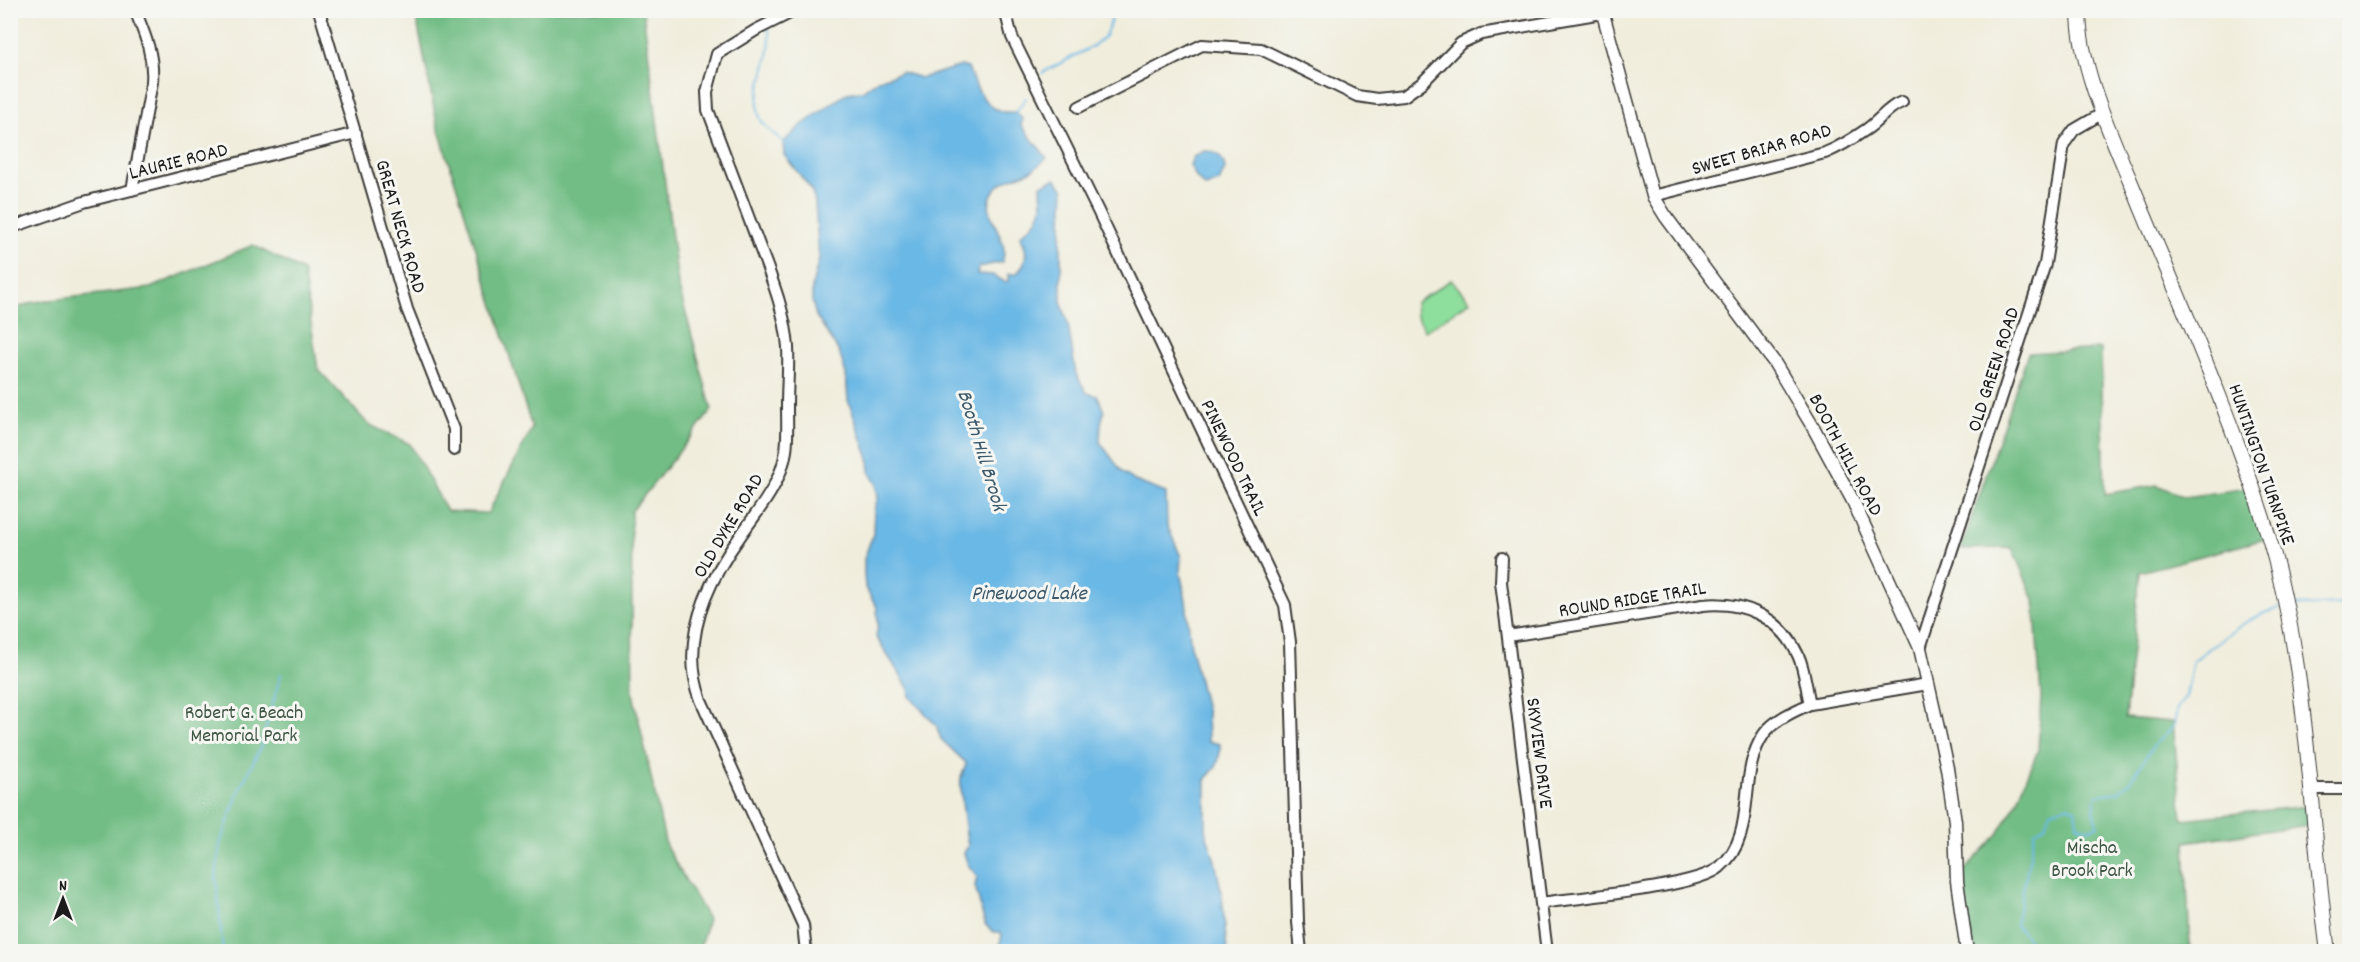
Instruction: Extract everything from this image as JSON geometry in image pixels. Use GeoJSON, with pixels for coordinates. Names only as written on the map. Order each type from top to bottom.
{"type":"FeatureCollection","features":[{"type":"Feature","properties":{"kind":"main road","name":"HUNTINGTON TURNPIKE"},"geometry":{"type":"LineString","coordinates":[[2079,10],[2088,64],[2103,113],[2224,409],[2266,527],[2286,596],[2328,951]]}},
{"type":"Feature","properties":{"kind":"street"},"geometry":{"type":"LineString","coordinates":[[132,190],[153,82],[154,65],[150,47],[135,10]]}},
{"type":"Feature","properties":{"kind":"street","name":"GREAT NECK ROAD"},"geometry":{"type":"LineString","coordinates":[[319,10],[408,309],[453,429],[454,450]]}},
{"type":"Feature","properties":{"kind":"street","name":"OLD DYKE ROAD"},"geometry":{"type":"LineString","coordinates":[[796,10],[756,30],[717,54],[707,92],[708,110],[768,269],[788,346],[785,452],[776,482],[734,544],[700,611],[694,632],[694,675],[701,700],[803,926],[806,951]]}},
{"type":"Feature","properties":{"kind":"street","name":"PINEWOOD TRAIL"},"geometry":{"type":"LineString","coordinates":[[1005,10],[1012,37],[1285,605],[1290,642],[1298,922],[1301,951]]}},
{"type":"Feature","properties":{"kind":"street"},"geometry":{"type":"LineString","coordinates":[[1079,107],[1202,45],[1261,50],[1357,96],[1377,99],[1404,96],[1445,62],[1461,43],[1482,34],[1602,12]]}},
{"type":"Feature","properties":{"kind":"street","name":"BOOTH HILL ROAD"},"geometry":{"type":"LineString","coordinates":[[1602,12],[1653,196],[1666,218],[1774,362],[1805,413],[1852,501],[1920,648],[1947,768],[1955,821],[1957,882],[1967,951]]}},
{"type":"Feature","properties":{"kind":"street","name":"SWEET BRIAR ROAD"},"geometry":{"type":"LineString","coordinates":[[1653,196],[1825,153],[1869,128],[1893,105],[1902,102]]}},
{"type":"Feature","properties":{"kind":"street","name":"OLD GREEN ROAD"},"geometry":{"type":"LineString","coordinates":[[1920,648],[2045,264],[2064,144],[2074,130],[2103,113]]}},
{"type":"Feature","properties":{"kind":"street","name":"LAURIE ROAD"},"geometry":{"type":"LineString","coordinates":[[10,228],[75,204],[356,133]]}},
{"type":"Feature","properties":{"kind":"street","name":"SKYVIEW DRIVE"},"geometry":{"type":"LineString","coordinates":[[1502,558],[1501,582],[1547,951]]}},
{"type":"Feature","properties":{"kind":"street","name":"ROUND RIDGE TRAIL"},"geometry":{"type":"LineString","coordinates":[[1508,636],[1718,603],[1744,607],[1772,622],[1790,641],[1798,656],[1810,704]]}},
{"type":"Feature","properties":{"kind":"street"},"geometry":{"type":"LineString","coordinates":[[1541,903],[1680,883],[1704,877],[1720,868],[1738,841],[1743,825],[1751,766],[1764,734],[1792,711],[1810,704],[1928,684]]}},
{"type":"Feature","properties":{"kind":"street"},"geometry":{"type":"LineString","coordinates":[[2310,789],[2349,789]]}},
{"type":"Feature","properties":{"kind":"green space","name":"Robert G. Beach Memorial Park"},"geometry":{"type":"Polygon","coordinates":[[[415,11],[643,11],[678,284],[712,410],[631,512],[633,693],[666,846],[708,919],[699,951],[11,951],[11,310],[34,302],[150,288],[253,245],[303,271],[318,369],[368,424],[410,444],[447,511],[488,513],[532,428],[437,124],[415,11]]]}},
{"type":"Feature","properties":{"kind":"green space"},"geometry":{"type":"Polygon","coordinates":[[[1451,280],[1470,301],[1425,331],[1416,316],[1415,303],[1451,280]]]}},
{"type":"Feature","properties":{"kind":"green space","name":"Mischa Brook Park"},"geometry":{"type":"Polygon","coordinates":[[[2101,349],[2105,494],[2157,485],[2185,497],[2248,488],[2266,539],[2140,572],[2125,718],[2173,722],[2182,819],[2307,806],[2309,825],[2185,842],[2190,947],[2154,952],[1972,951],[1961,874],[1998,834],[2017,802],[2038,750],[2041,696],[2034,599],[2012,548],[1961,549],[2028,353],[2101,349]]]}},
{"type":"Feature","properties":{"kind":"water","name":"Pinewood Lake"},"geometry":{"type":"Polygon","coordinates":[[[961,66],[968,68],[980,94],[990,105],[1003,112],[1016,112],[1023,119],[1021,125],[1047,158],[1032,170],[1010,179],[995,189],[989,203],[990,211],[1003,244],[1004,253],[1002,262],[979,267],[977,274],[993,275],[1005,282],[1008,281],[1008,274],[1016,274],[1020,270],[1026,256],[1020,236],[1037,220],[1042,207],[1041,185],[1055,179],[1064,189],[1061,301],[1068,324],[1076,374],[1087,393],[1098,396],[1104,412],[1100,442],[1122,472],[1135,481],[1166,493],[1167,525],[1181,557],[1180,572],[1186,600],[1191,648],[1207,713],[1208,741],[1220,744],[1218,763],[1206,778],[1206,833],[1222,895],[1227,951],[998,951],[1002,935],[1000,932],[993,932],[985,924],[975,886],[977,876],[968,865],[964,853],[968,846],[961,777],[966,763],[941,739],[936,725],[910,697],[909,689],[876,637],[877,607],[865,588],[864,559],[873,534],[874,510],[878,498],[876,483],[870,473],[869,459],[848,400],[846,374],[839,352],[816,316],[812,301],[812,286],[819,259],[815,202],[811,189],[784,155],[783,142],[803,124],[847,93],[862,91],[878,80],[901,72],[921,78],[961,66]]]}},
{"type":"Feature","properties":{"kind":"water"},"geometry":{"type":"Polygon","coordinates":[[[1204,151],[1218,156],[1223,161],[1225,169],[1219,182],[1206,187],[1197,179],[1190,165],[1193,157],[1204,151]]]}},
{"type":"Feature","properties":{"kind":"waterway","name":"Booth Hill Brook"},"geometry":{"type":"LineString","coordinates":[[762,10],[766,22]]}},
{"type":"Feature","properties":{"kind":"waterway"},"geometry":{"type":"LineString","coordinates":[[1042,73],[1093,46],[1105,36],[1115,10]]}},
{"type":"Feature","properties":{"kind":"waterway","name":"Booth Hill Brook"},"geometry":{"type":"LineString","coordinates":[[768,28],[769,52],[759,90],[759,113],[765,126],[783,142]]}},
{"type":"Feature","properties":{"kind":"waterway"},"geometry":{"type":"LineString","coordinates":[[1016,112],[1026,98]]}},
{"type":"Feature","properties":{"kind":"waterway"},"geometry":{"type":"LineString","coordinates":[[2292,606],[2350,604]]}},
{"type":"Feature","properties":{"kind":"waterway"},"geometry":{"type":"LineString","coordinates":[[2048,952],[2047,948],[2031,943],[2016,925],[2035,831],[2045,825],[2050,811],[2068,806],[2075,809],[2077,824],[2090,829],[2098,825],[2094,810],[2096,795],[2118,792],[2128,784],[2153,746],[2174,726],[2177,708],[2186,696],[2193,661],[2246,622],[2281,608]]}},
{"type":"Feature","properties":{"kind":"waterway"},"geometry":{"type":"LineString","coordinates":[[223,952],[216,878],[220,844],[238,793],[261,746],[281,674]]}}]}
